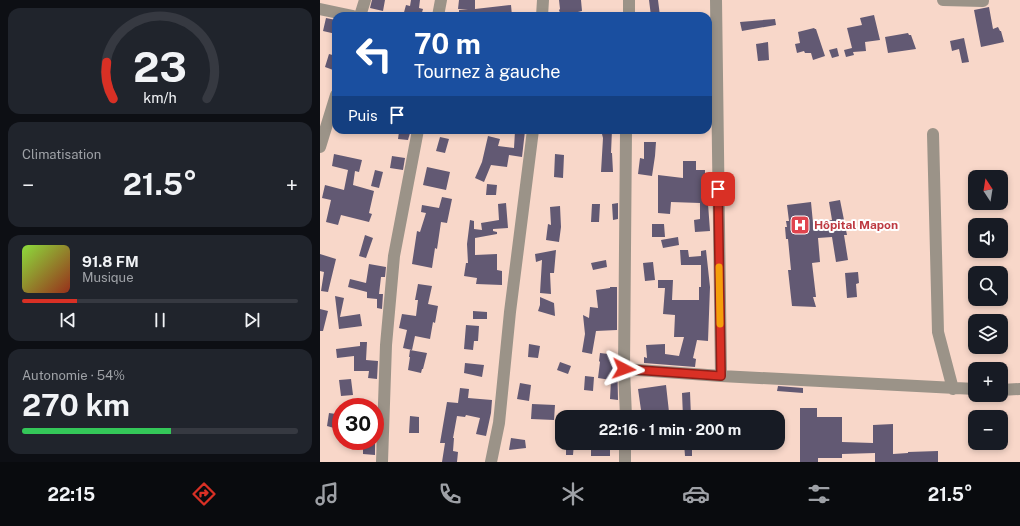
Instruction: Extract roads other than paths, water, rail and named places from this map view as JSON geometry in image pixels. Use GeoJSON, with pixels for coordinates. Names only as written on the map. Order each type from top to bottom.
{"type":"FeatureCollection","features":[{"type":"Feature","properties":{"kind":"street"},"geometry":{"type":"LineString","coordinates":[[361,12],[364,0]]}},
{"type":"Feature","properties":{"kind":"street"},"geometry":{"type":"LineString","coordinates":[[439,12],[441,0]]}},
{"type":"Feature","properties":{"kind":"street"},"geometry":{"type":"LineString","coordinates":[[542,12],[543,0]]}},
{"type":"Feature","properties":{"kind":"street"},"geometry":{"type":"LineString","coordinates":[[629,0],[629,12]]}},
{"type":"Feature","properties":{"kind":"street"},"geometry":{"type":"LineString","coordinates":[[718,0],[721,376]]}},
{"type":"Feature","properties":{"kind":"street"},"geometry":{"type":"LineString","coordinates":[[943,0],[983,1]]}},
{"type":"Feature","properties":{"kind":"street"},"geometry":{"type":"LineString","coordinates":[[320,8],[336,12]]}},
{"type":"Feature","properties":{"kind":"street"},"geometry":{"type":"LineString","coordinates":[[320,147],[332,108]]}},
{"type":"Feature","properties":{"kind":"street"},"geometry":{"type":"LineString","coordinates":[[382,462],[386,346],[394,256],[417,134]]}},
{"type":"Feature","properties":{"kind":"street"},"geometry":{"type":"LineString","coordinates":[[491,462],[499,423],[510,312],[532,134]]}},
{"type":"Feature","properties":{"kind":"street"},"geometry":{"type":"LineString","coordinates":[[626,134],[624,369],[626,410]]}},
{"type":"Feature","properties":{"kind":"street"},"geometry":{"type":"LineString","coordinates":[[933,134],[938,332],[953,389]]}},
{"type":"Feature","properties":{"kind":"street"},"geometry":{"type":"LineString","coordinates":[[624,369],[721,376],[968,389]]}},
{"type":"Feature","properties":{"kind":"street"},"geometry":{"type":"LineString","coordinates":[[1008,390],[1020,389]]}},
{"type":"Feature","properties":{"kind":"street"},"geometry":{"type":"LineString","coordinates":[[625,450],[625,462]]}},
{"type":"Feature","properties":{"kind":"place","name":"Hôpital Mapon"},"geometry":{"type":"Point","coordinates":[800,225]}}]}
